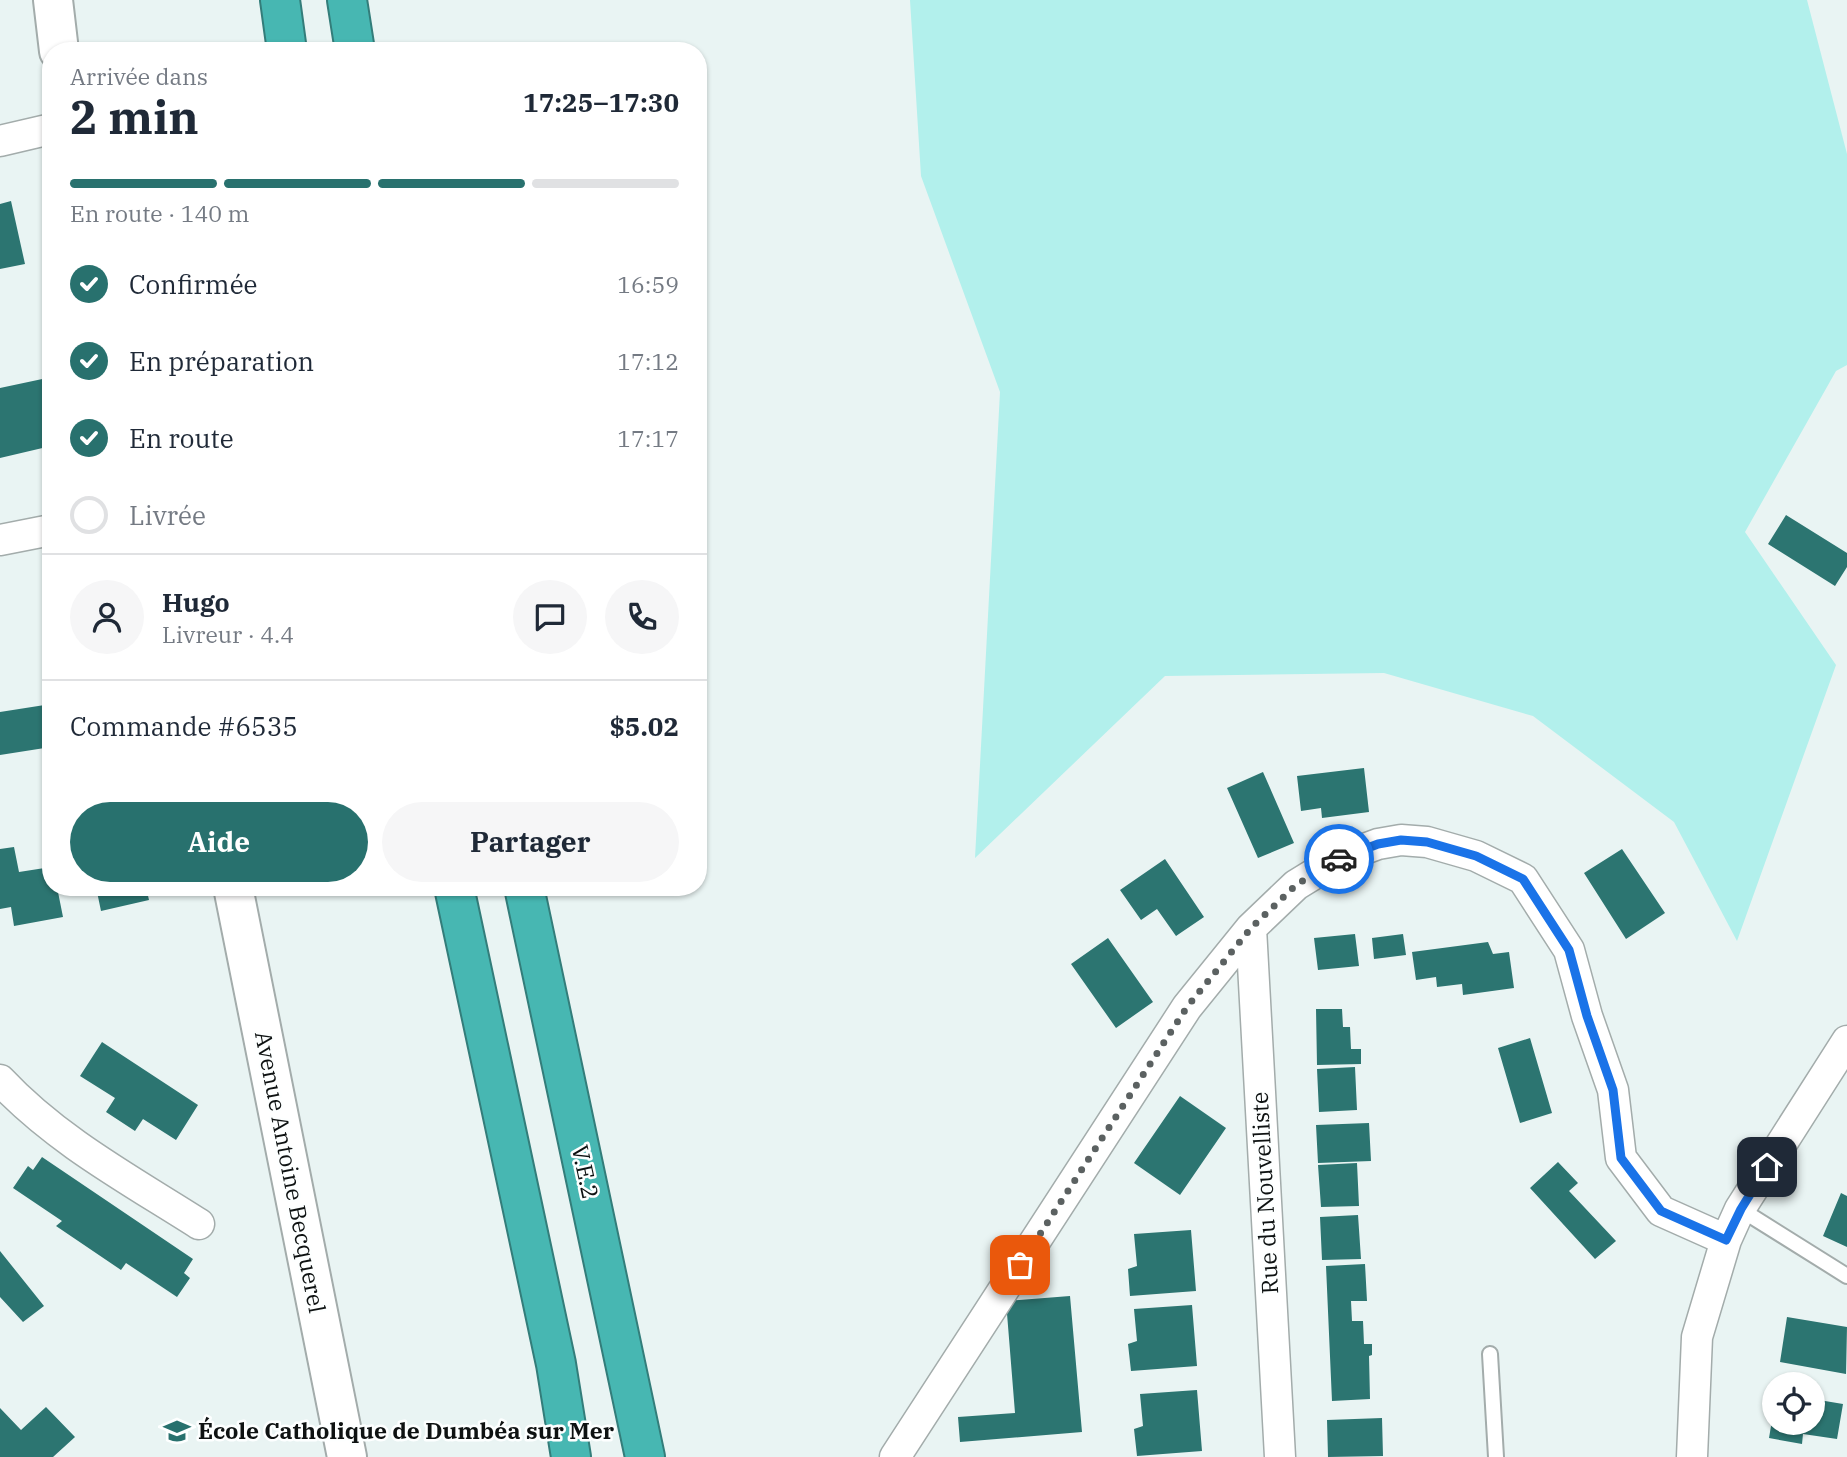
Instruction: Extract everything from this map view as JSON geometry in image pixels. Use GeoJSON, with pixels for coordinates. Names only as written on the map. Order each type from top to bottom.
{"type":"FeatureCollection","features":[{"type":"Feature","properties":{"kind":"highway"},"geometry":{"type":"LineString","coordinates":[[280,0],[286,42]]}},
{"type":"Feature","properties":{"kind":"highway"},"geometry":{"type":"LineString","coordinates":[[347,0],[354,42]]}},
{"type":"Feature","properties":{"kind":"highway"},"geometry":{"type":"LineString","coordinates":[[456,896],[556,1364],[571,1457]]}},
{"type":"Feature","properties":{"kind":"highway","name":"V.E.2"},"geometry":{"type":"LineString","coordinates":[[526,896],[645,1457]]}},
{"type":"Feature","properties":{"kind":"street"},"geometry":{"type":"LineString","coordinates":[[53,0],[58,42]]}},
{"type":"Feature","properties":{"kind":"street"},"geometry":{"type":"LineString","coordinates":[[0,141],[42,131]]}},
{"type":"Feature","properties":{"kind":"street"},"geometry":{"type":"LineString","coordinates":[[0,540],[42,532]]}},
{"type":"Feature","properties":{"kind":"street"},"geometry":{"type":"LineString","coordinates":[[895,1457],[1187,1007],[1251,928],[1296,885],[1340,858],[1378,844],[1401,840],[1427,842],[1476,856],[1523,879],[1569,950],[1587,1016],[1613,1090],[1621,1158],[1661,1211],[1726,1240]]}},
{"type":"Feature","properties":{"kind":"street","name":"Avenue Antoine Becquerel"},"geometry":{"type":"LineString","coordinates":[[235,896],[347,1457]]}},
{"type":"Feature","properties":{"kind":"street","name":"Rue du Nouvelliste"},"geometry":{"type":"LineString","coordinates":[[1251,928],[1280,1457]]}},
{"type":"Feature","properties":{"kind":"street"},"geometry":{"type":"LineString","coordinates":[[1692,1457],[1697,1337],[1726,1240],[1741,1209],[1847,1041]]}},
{"type":"Feature","properties":{"kind":"street"},"geometry":{"type":"LineString","coordinates":[[0,1080],[31,1113],[57,1132],[199,1224]]}},
{"type":"Feature","properties":{"kind":"lane"},"geometry":{"type":"LineString","coordinates":[[1741,1209],[1847,1276]]}},
{"type":"Feature","properties":{"kind":"lane"},"geometry":{"type":"LineString","coordinates":[[1490,1354],[1496,1457]]}},
{"type":"Feature","properties":{"kind":"shaded area"},"geometry":{"type":"Polygon","coordinates":[[[910,0],[1807,0],[1847,154],[1847,365],[1836,371],[1745,532],[1836,665],[1737,941],[1674,822],[1533,716],[1384,673],[1165,676],[975,858],[1000,392],[921,176],[910,0]]]}},
{"type":"Feature","properties":{"kind":"building"},"geometry":{"type":"Polygon","coordinates":[[[11,201],[25,264],[0,269],[0,204],[11,201]]]}},
{"type":"Feature","properties":{"kind":"building"},"geometry":{"type":"Polygon","coordinates":[[[42,379],[42,448],[0,458],[0,388],[42,379]]]}},
{"type":"Feature","properties":{"kind":"building"},"geometry":{"type":"Polygon","coordinates":[[[1786,515],[1847,553],[1847,567],[1835,586],[1768,544],[1786,515]]]}},
{"type":"Feature","properties":{"kind":"building"},"geometry":{"type":"Polygon","coordinates":[[[42,705],[42,748],[0,755],[0,712],[42,705]]]}},
{"type":"Feature","properties":{"kind":"building"},"geometry":{"type":"Polygon","coordinates":[[[1364,768],[1369,812],[1322,818],[1321,808],[1301,811],[1297,776],[1364,768]]]}},
{"type":"Feature","properties":{"kind":"building"},"geometry":{"type":"Polygon","coordinates":[[[1263,772],[1294,843],[1258,858],[1227,788],[1263,772]]]}},
{"type":"Feature","properties":{"kind":"building"},"geometry":{"type":"Polygon","coordinates":[[[14,847],[19,872],[42,868],[42,896],[59,896],[63,917],[14,926],[11,907],[0,909],[0,849],[14,847]]]}},
{"type":"Feature","properties":{"kind":"building"},"geometry":{"type":"Polygon","coordinates":[[[1622,849],[1665,913],[1626,939],[1584,873],[1622,849]]]}},
{"type":"Feature","properties":{"kind":"building"},"geometry":{"type":"Polygon","coordinates":[[[1165,859],[1204,917],[1176,936],[1157,909],[1141,920],[1120,890],[1165,859]]]}},
{"type":"Feature","properties":{"kind":"building"},"geometry":{"type":"Polygon","coordinates":[[[98,896],[148,896],[149,900],[101,911],[98,896]]]}},
{"type":"Feature","properties":{"kind":"building"},"geometry":{"type":"Polygon","coordinates":[[[1355,934],[1359,966],[1318,970],[1314,938],[1355,934]]]}},
{"type":"Feature","properties":{"kind":"building"},"geometry":{"type":"Polygon","coordinates":[[[1403,934],[1406,955],[1374,959],[1372,938],[1403,934]]]}},
{"type":"Feature","properties":{"kind":"building"},"geometry":{"type":"Polygon","coordinates":[[[1108,938],[1153,1002],[1116,1028],[1071,964],[1108,938]]]}},
{"type":"Feature","properties":{"kind":"building"},"geometry":{"type":"Polygon","coordinates":[[[1488,942],[1493,954],[1509,952],[1514,988],[1463,995],[1462,984],[1437,987],[1436,977],[1416,980],[1412,952],[1488,942]]]}},
{"type":"Feature","properties":{"kind":"building"},"geometry":{"type":"Polygon","coordinates":[[[1316,1009],[1342,1009],[1343,1027],[1350,1027],[1351,1049],[1361,1049],[1361,1064],[1317,1065],[1316,1009]]]}},
{"type":"Feature","properties":{"kind":"building"},"geometry":{"type":"Polygon","coordinates":[[[1530,1038],[1552,1113],[1520,1123],[1498,1048],[1530,1038]]]}},
{"type":"Feature","properties":{"kind":"building"},"geometry":{"type":"Polygon","coordinates":[[[102,1042],[198,1105],[176,1140],[143,1119],[135,1131],[106,1112],[115,1098],[80,1076],[102,1042]]]}},
{"type":"Feature","properties":{"kind":"building"},"geometry":{"type":"Polygon","coordinates":[[[1355,1067],[1357,1110],[1319,1112],[1317,1069],[1355,1067]]]}},
{"type":"Feature","properties":{"kind":"building"},"geometry":{"type":"Polygon","coordinates":[[[1180,1096],[1226,1128],[1180,1195],[1134,1163],[1180,1096]]]}},
{"type":"Feature","properties":{"kind":"building"},"geometry":{"type":"Polygon","coordinates":[[[1369,1123],[1371,1161],[1318,1163],[1316,1125],[1369,1123]]]}},
{"type":"Feature","properties":{"kind":"building"},"geometry":{"type":"Polygon","coordinates":[[[42,1157],[193,1259],[184,1273],[190,1278],[177,1297],[126,1263],[121,1270],[56,1226],[62,1221],[13,1188],[28,1166],[33,1170],[42,1157]]]}},
{"type":"Feature","properties":{"kind":"building"},"geometry":{"type":"Polygon","coordinates":[[[1558,1162],[1578,1183],[1569,1191],[1616,1241],[1595,1259],[1530,1188],[1558,1162]]]}},
{"type":"Feature","properties":{"kind":"building"},"geometry":{"type":"Polygon","coordinates":[[[1357,1163],[1359,1206],[1321,1207],[1318,1165],[1357,1163]]]}},
{"type":"Feature","properties":{"kind":"building"},"geometry":{"type":"Polygon","coordinates":[[[1841,1193],[1847,1196],[1847,1247],[1823,1236],[1841,1193]]]}},
{"type":"Feature","properties":{"kind":"building"},"geometry":{"type":"Polygon","coordinates":[[[1358,1215],[1361,1259],[1322,1260],[1320,1217],[1358,1215]]]}},
{"type":"Feature","properties":{"kind":"building"},"geometry":{"type":"Polygon","coordinates":[[[1191,1230],[1196,1291],[1130,1296],[1128,1269],[1137,1266],[1134,1234],[1191,1230]]]}},
{"type":"Feature","properties":{"kind":"building"},"geometry":{"type":"Polygon","coordinates":[[[0,1251],[44,1306],[23,1322],[0,1297],[0,1251]]]}},
{"type":"Feature","properties":{"kind":"building"},"geometry":{"type":"Polygon","coordinates":[[[1365,1264],[1367,1301],[1351,1301],[1352,1321],[1363,1321],[1364,1344],[1372,1344],[1372,1355],[1369,1356],[1370,1399],[1332,1401],[1326,1266],[1365,1264]]]}},
{"type":"Feature","properties":{"kind":"building"},"geometry":{"type":"Polygon","coordinates":[[[1070,1296],[1082,1432],[960,1442],[958,1417],[1015,1413],[1006,1301],[1070,1296]]]}},
{"type":"Feature","properties":{"kind":"building"},"geometry":{"type":"Polygon","coordinates":[[[1192,1305],[1197,1366],[1131,1371],[1128,1344],[1137,1341],[1134,1309],[1192,1305]]]}},
{"type":"Feature","properties":{"kind":"building"},"geometry":{"type":"Polygon","coordinates":[[[1787,1317],[1847,1327],[1846,1374],[1780,1362],[1787,1317]]]}},
{"type":"Feature","properties":{"kind":"building"},"geometry":{"type":"Polygon","coordinates":[[[1197,1390],[1202,1451],[1137,1456],[1134,1429],[1143,1426],[1140,1394],[1197,1390]]]}},
{"type":"Feature","properties":{"kind":"building"},"geometry":{"type":"Polygon","coordinates":[[[1825,1401],[1843,1404],[1837,1439],[1810,1435],[1825,1435],[1825,1401]]]}},
{"type":"Feature","properties":{"kind":"building"},"geometry":{"type":"Polygon","coordinates":[[[46,1407],[75,1437],[53,1457],[0,1457],[0,1408],[21,1430],[46,1407]]]}},
{"type":"Feature","properties":{"kind":"building"},"geometry":{"type":"Polygon","coordinates":[[[1382,1418],[1383,1456],[1328,1457],[1327,1420],[1382,1418]]]}},
{"type":"Feature","properties":{"kind":"building"},"geometry":{"type":"Polygon","coordinates":[[[1770,1435],[1803,1435],[1802,1444],[1769,1438],[1770,1435]]]}},
{"type":"Feature","properties":{"kind":"way so far"},"geometry":{"type":"LineString","coordinates":[[1020,1265],[1187,1007],[1251,928],[1296,885],[1339,859]]}},
{"type":"Feature","properties":{"kind":"place","name":"École Catholique de Dumbéa sur Mer"},"geometry":{"type":"Point","coordinates":[177,1431]}},
{"type":"Feature","properties":{"kind":"route"},"geometry":{"type":"LineString","coordinates":[[1339,859],[1378,844],[1401,840],[1427,842],[1476,856],[1523,879],[1569,950],[1587,1016],[1613,1090],[1621,1158],[1661,1211],[1726,1240],[1741,1209],[1767,1167]]}}]}
